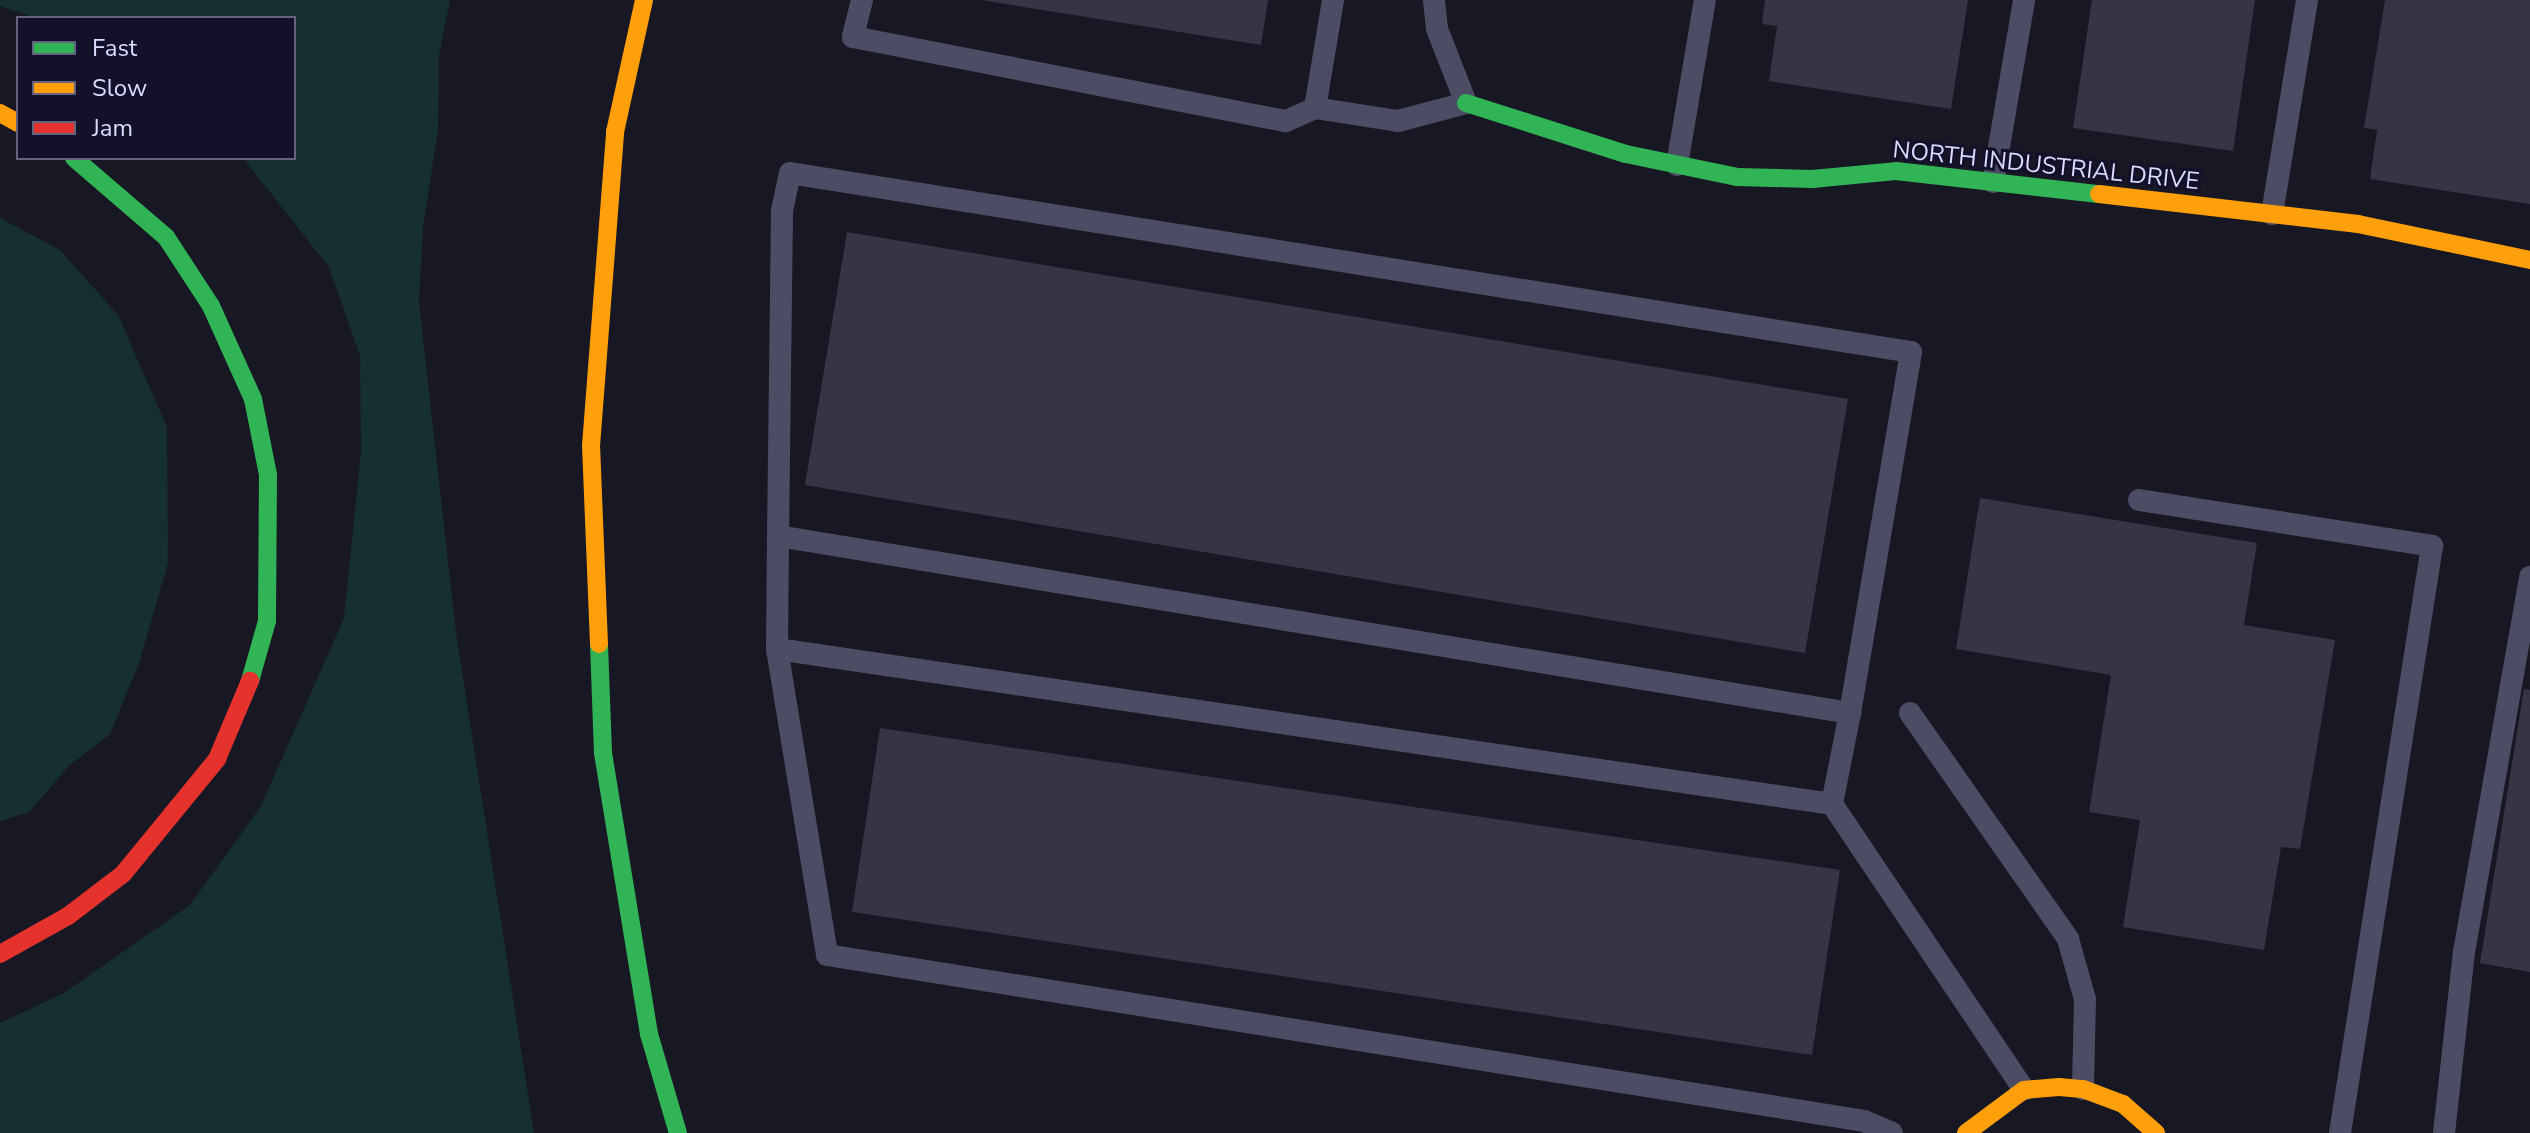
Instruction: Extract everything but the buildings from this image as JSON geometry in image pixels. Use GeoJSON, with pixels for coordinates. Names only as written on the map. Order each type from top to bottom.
{"type":"FeatureCollection","features":[{"type":"Feature","properties":{"kind":"main road"},"geometry":{"type":"LineString","coordinates":[[644,0],[615,132],[591,446],[603,753],[649,1034],[678,1133]]}},
{"type":"Feature","properties":{"kind":"main road","name":"NORTH INDUSTRIAL DRIVE"},"geometry":{"type":"LineString","coordinates":[[1466,103],[1626,154],[1737,177],[1812,179],[1896,171],[2358,224],[2530,260]]}},
{"type":"Feature","properties":{"kind":"main road"},"geometry":{"type":"LineString","coordinates":[[0,954],[68,916],[123,874],[174,816],[217,759],[247,692],[267,621],[268,475],[253,399],[211,306],[166,237],[76,160]]}},
{"type":"Feature","properties":{"kind":"main road"},"geometry":{"type":"LineString","coordinates":[[1966,1133],[2024,1090],[2083,1089],[2123,1104],[2156,1133]]}},
{"type":"Feature","properties":{"kind":"lane"},"geometry":{"type":"LineString","coordinates":[[862,0],[853,37],[1286,121],[1315,108],[1398,121],[1466,103],[1437,29],[1434,0]]}},
{"type":"Feature","properties":{"kind":"lane"},"geometry":{"type":"LineString","coordinates":[[1315,108],[1333,0]]}},
{"type":"Feature","properties":{"kind":"lane"},"geometry":{"type":"LineString","coordinates":[[1677,165],[1705,0]]}},
{"type":"Feature","properties":{"kind":"lane"},"geometry":{"type":"LineString","coordinates":[[1993,182],[2024,0]]}},
{"type":"Feature","properties":{"kind":"lane"},"geometry":{"type":"LineString","coordinates":[[2272,214],[2307,0]]}},
{"type":"Feature","properties":{"kind":"lane"},"geometry":{"type":"LineString","coordinates":[[1892,1133],[1864,1121],[827,955],[777,649],[782,211],[790,173],[1911,352],[1832,804],[2024,1090]]}},
{"type":"Feature","properties":{"kind":"lane"},"geometry":{"type":"LineString","coordinates":[[2139,500],[2432,546],[2340,1133]]}},
{"type":"Feature","properties":{"kind":"lane"},"geometry":{"type":"LineString","coordinates":[[778,536],[1850,713]]}},
{"type":"Feature","properties":{"kind":"lane"},"geometry":{"type":"LineString","coordinates":[[2444,1133],[2464,952],[2530,577]]}},
{"type":"Feature","properties":{"kind":"lane"},"geometry":{"type":"LineString","coordinates":[[777,649],[1832,804]]}},
{"type":"Feature","properties":{"kind":"lane"},"geometry":{"type":"LineString","coordinates":[[1910,713],[2068,939],[2085,999],[2083,1089]]}},
{"type":"Feature","properties":{"kind":"green space"},"geometry":{"type":"Polygon","coordinates":[[[0,0],[450,0],[439,55],[438,130],[423,227],[419,303],[456,633],[534,1133],[0,1133],[0,1023],[64,993],[190,905],[261,806],[344,618],[361,452],[360,356],[329,267],[245,160],[296,160],[296,16],[30,16],[0,6],[0,0]]]}},
{"type":"Feature","properties":{"kind":"green space"},"geometry":{"type":"Polygon","coordinates":[[[0,218],[60,250],[118,315],[167,427],[168,563],[139,663],[110,734],[69,766],[29,812],[0,821],[0,218]]]}},
{"type":"Feature","properties":{"kind":"traffic: fast"},"geometry":{"type":"LineString","coordinates":[[1466,103],[1626,154],[1737,177],[1812,179],[1896,171],[2099,194]]}},
{"type":"Feature","properties":{"kind":"traffic: fast"},"geometry":{"type":"LineString","coordinates":[[76,160],[166,237],[211,306],[253,399],[268,475],[267,621],[250,681]]}},
{"type":"Feature","properties":{"kind":"traffic: fast"},"geometry":{"type":"LineString","coordinates":[[599,644],[603,753],[649,1034],[678,1133]]}},
{"type":"Feature","properties":{"kind":"traffic: slow"},"geometry":{"type":"LineString","coordinates":[[599,644],[591,446],[615,132],[644,0]]}},
{"type":"Feature","properties":{"kind":"traffic: slow"},"geometry":{"type":"LineString","coordinates":[[0,113],[16,122]]}},
{"type":"Feature","properties":{"kind":"traffic: slow"},"geometry":{"type":"LineString","coordinates":[[2099,194],[2358,224],[2530,260]]}},
{"type":"Feature","properties":{"kind":"traffic: slow"},"geometry":{"type":"LineString","coordinates":[[1966,1133],[2024,1090],[2059,1087],[2083,1089],[2123,1104],[2156,1133]]}},
{"type":"Feature","properties":{"kind":"traffic: jam"},"geometry":{"type":"LineString","coordinates":[[0,954],[68,916],[123,874],[217,759],[250,681]]}}]}
